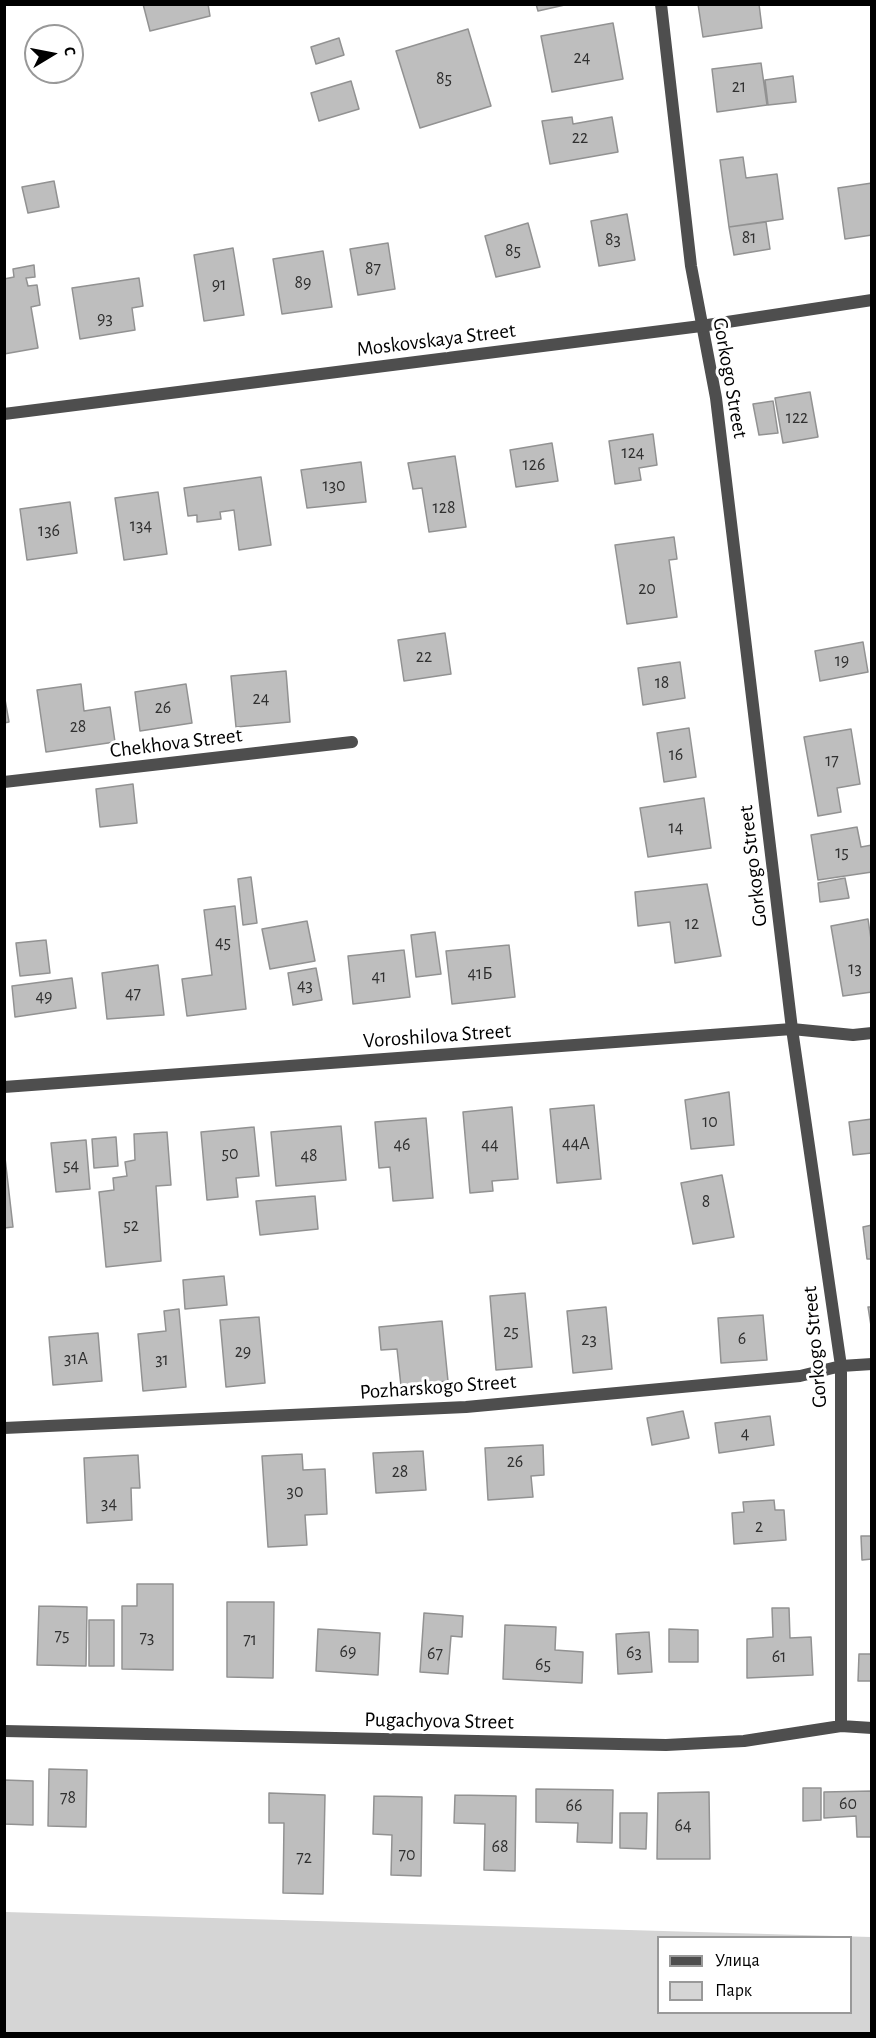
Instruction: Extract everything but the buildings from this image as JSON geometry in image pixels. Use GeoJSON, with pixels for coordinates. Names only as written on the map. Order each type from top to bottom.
{"type":"FeatureCollection","features":[{"type":"Feature","properties":{"kind":"street","name":"Gorkogo Street"},"geometry":{"type":"LineString","coordinates":[[661,4],[691,266],[716,398],[792,1029],[840,1366],[841,1725]]}},
{"type":"Feature","properties":{"kind":"street","name":"Moskovskaya Street"},"geometry":{"type":"LineString","coordinates":[[4,414],[701,326],[872,300]]}},
{"type":"Feature","properties":{"kind":"street","name":"Chekhova Street"},"geometry":{"type":"LineString","coordinates":[[4,782],[352,742]]}},
{"type":"Feature","properties":{"kind":"street","name":"Voroshilova Street"},"geometry":{"type":"LineString","coordinates":[[4,1087],[792,1029],[853,1035],[872,1032]]}},
{"type":"Feature","properties":{"kind":"street","name":"Pozharskogo Street"},"geometry":{"type":"LineString","coordinates":[[4,1428],[466,1407],[800,1376],[840,1366],[872,1364]]}},
{"type":"Feature","properties":{"kind":"street","name":"Pugachyova Street"},"geometry":{"type":"LineString","coordinates":[[4,1731],[666,1745],[744,1741],[841,1725],[872,1728]]}},
{"type":"Feature","properties":{"kind":"green space"},"geometry":{"type":"Polygon","coordinates":[[[5,1912],[836,1936],[657,1936],[657,2014],[852,2014],[852,1936],[871,1937],[871,2033],[5,2033],[5,1912]]]}}]}
